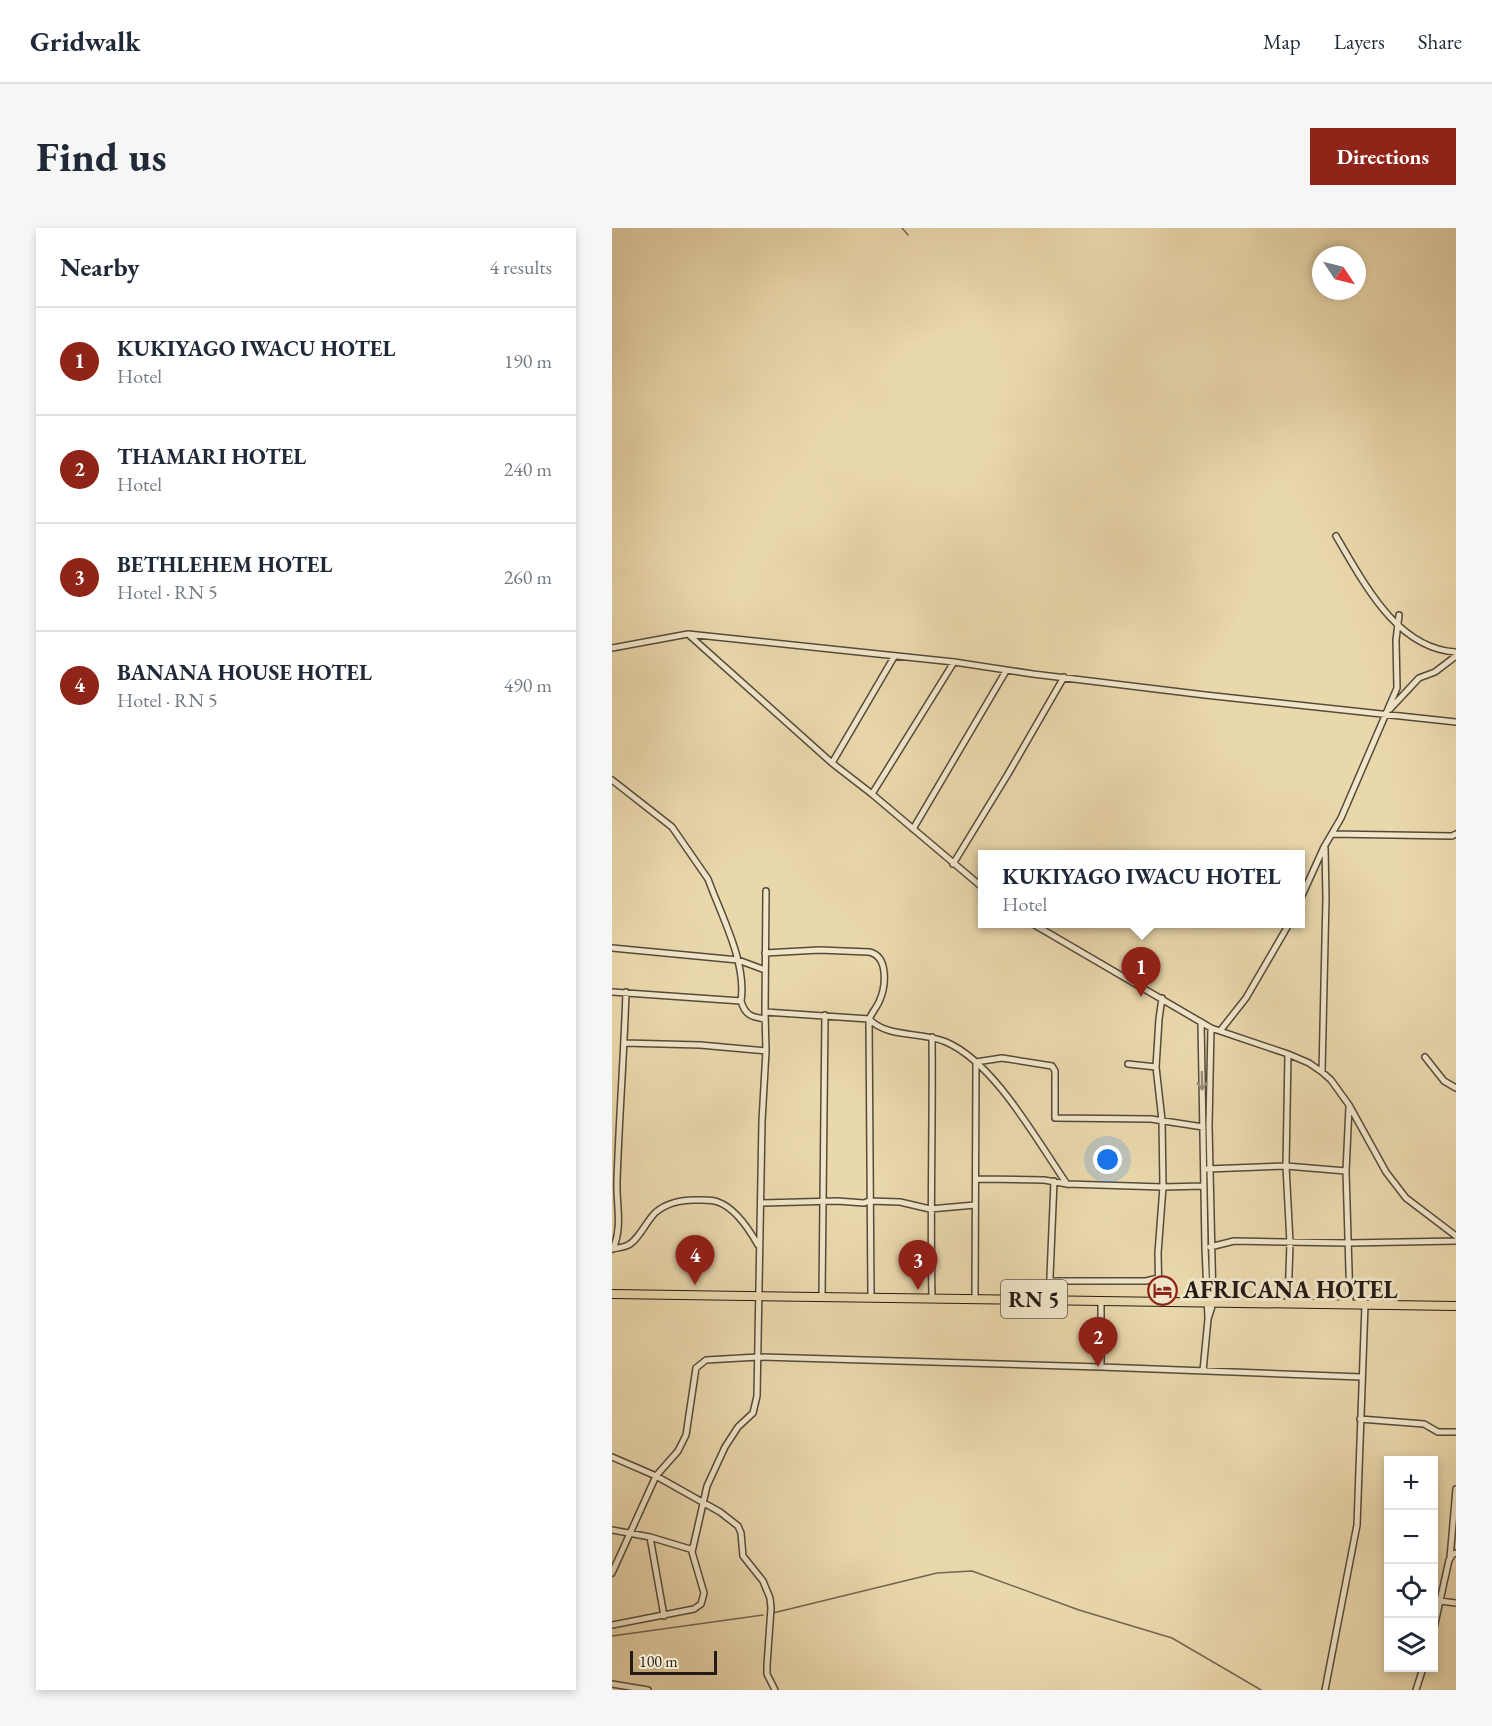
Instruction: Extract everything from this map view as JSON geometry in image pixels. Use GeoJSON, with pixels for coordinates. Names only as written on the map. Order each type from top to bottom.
{"type":"FeatureCollection","features":[{"type":"Feature","properties":{"kind":"main road","name":"RN 5"},"geometry":{"type":"LineString","coordinates":[[612,1294],[1456,1306]]}},
{"type":"Feature","properties":{"kind":"street"},"geometry":{"type":"LineString","coordinates":[[1336,536],[1363,582],[1397,625],[1430,646],[1456,654]]}},
{"type":"Feature","properties":{"kind":"street"},"geometry":{"type":"LineString","coordinates":[[1305,889],[1324,847],[1341,818],[1397,688],[1399,615]]}},
{"type":"Feature","properties":{"kind":"street"},"geometry":{"type":"LineString","coordinates":[[612,648],[688,634],[954,662],[1006,671],[1204,695],[1456,722]]}},
{"type":"Feature","properties":{"kind":"street"},"geometry":{"type":"LineString","coordinates":[[688,634],[832,763],[978,884]]}},
{"type":"Feature","properties":{"kind":"street"},"geometry":{"type":"LineString","coordinates":[[1387,713],[1419,678],[1435,672],[1456,654]]}},
{"type":"Feature","properties":{"kind":"street"},"geometry":{"type":"LineString","coordinates":[[832,763],[894,657]]}},
{"type":"Feature","properties":{"kind":"street"},"geometry":{"type":"LineString","coordinates":[[872,794],[954,662]]}},
{"type":"Feature","properties":{"kind":"street"},"geometry":{"type":"LineString","coordinates":[[913,829],[1006,671]]}},
{"type":"Feature","properties":{"kind":"street"},"geometry":{"type":"LineString","coordinates":[[953,864],[1064,677]]}},
{"type":"Feature","properties":{"kind":"street"},"geometry":{"type":"LineString","coordinates":[[612,780],[672,827],[708,879],[738,960],[743,990],[741,1001],[744,1011],[750,1016],[825,1015],[869,1019],[879,1028],[932,1037],[947,1042],[976,1062],[998,1084],[1067,1184]]}},
{"type":"Feature","properties":{"kind":"street"},"geometry":{"type":"LineString","coordinates":[[1332,834],[1452,836],[1456,834]]}},
{"type":"Feature","properties":{"kind":"street"},"geometry":{"type":"LineString","coordinates":[[1322,1072],[1326,898],[1324,847]]}},
{"type":"Feature","properties":{"kind":"street"},"geometry":{"type":"LineString","coordinates":[[612,1625],[694,1609],[701,1604],[704,1593],[692,1552],[712,1472],[738,1427],[753,1413],[757,1396],[762,1121],[766,1051],[766,891]]}},
{"type":"Feature","properties":{"kind":"street"},"geometry":{"type":"LineString","coordinates":[[1040,928],[1201,1023],[1288,1054],[1309,1063],[1322,1072],[1331,1080],[1349,1105],[1386,1172],[1406,1198],[1456,1236]]}},
{"type":"Feature","properties":{"kind":"street"},"geometry":{"type":"LineString","coordinates":[[1220,1031],[1246,998],[1287,928]]}},
{"type":"Feature","properties":{"kind":"street"},"geometry":{"type":"LineString","coordinates":[[612,948],[738,960],[765,970]]}},
{"type":"Feature","properties":{"kind":"street"},"geometry":{"type":"LineString","coordinates":[[765,953],[819,950],[875,953],[884,972],[879,1002],[869,1019],[871,1297]]}},
{"type":"Feature","properties":{"kind":"street"},"geometry":{"type":"LineString","coordinates":[[612,992],[741,1001]]}},
{"type":"Feature","properties":{"kind":"street"},"geometry":{"type":"LineString","coordinates":[[612,1249],[617,1239],[618,1209],[614,1203],[626,992]]}},
{"type":"Feature","properties":{"kind":"street"},"geometry":{"type":"LineString","coordinates":[[1159,1302],[1162,1120],[1156,1066],[1162,998]]}},
{"type":"Feature","properties":{"kind":"street"},"geometry":{"type":"LineString","coordinates":[[822,1296],[825,1015]]}},
{"type":"Feature","properties":{"kind":"street"},"geometry":{"type":"LineString","coordinates":[[1201,1023],[1203,1127],[1212,1247],[1210,1303],[1203,1371]]}},
{"type":"Feature","properties":{"kind":"street"},"geometry":{"type":"LineString","coordinates":[[1210,1303],[1204,1247],[1203,1186],[1207,1169],[1211,1028]]}},
{"type":"Feature","properties":{"kind":"street"},"geometry":{"type":"LineString","coordinates":[[932,1037],[933,1118],[930,1209],[932,1298]]}},
{"type":"Feature","properties":{"kind":"street"},"geometry":{"type":"LineString","coordinates":[[624,1043],[700,1045],[766,1051]]}},
{"type":"Feature","properties":{"kind":"street"},"geometry":{"type":"LineString","coordinates":[[1288,1054],[1286,1166],[1290,1243],[1288,1303]]}},
{"type":"Feature","properties":{"kind":"street"},"geometry":{"type":"LineString","coordinates":[[1425,1056],[1444,1081],[1456,1088]]}},
{"type":"Feature","properties":{"kind":"street"},"geometry":{"type":"LineString","coordinates":[[976,1062],[1002,1058],[1052,1066],[1055,1071],[1055,1118],[1162,1120],[1203,1127]]}},
{"type":"Feature","properties":{"kind":"street"},"geometry":{"type":"LineString","coordinates":[[975,1298],[976,1062]]}},
{"type":"Feature","properties":{"kind":"street"},"geometry":{"type":"LineString","coordinates":[[1128,1064],[1156,1066]]}},
{"type":"Feature","properties":{"kind":"street"},"geometry":{"type":"LineString","coordinates":[[612,1086],[620,1086]]}},
{"type":"Feature","properties":{"kind":"street"},"geometry":{"type":"LineString","coordinates":[[1349,1105],[1346,1171],[1350,1304]]}},
{"type":"Feature","properties":{"kind":"street"},"geometry":{"type":"LineString","coordinates":[[1207,1169],[1286,1166],[1346,1171]]}},
{"type":"Feature","properties":{"kind":"street"},"geometry":{"type":"LineString","coordinates":[[976,1179],[1162,1187],[1203,1186]]}},
{"type":"Feature","properties":{"kind":"street"},"geometry":{"type":"LineString","coordinates":[[1049,1300],[1054,1181]]}},
{"type":"Feature","properties":{"kind":"street"},"geometry":{"type":"LineString","coordinates":[[612,1249],[627,1246],[633,1242],[660,1209],[686,1200],[715,1200],[723,1204],[749,1230],[759,1246]]}},
{"type":"Feature","properties":{"kind":"street"},"geometry":{"type":"LineString","coordinates":[[762,1203],[900,1202],[930,1209],[975,1205]]}},
{"type":"Feature","properties":{"kind":"street"},"geometry":{"type":"LineString","coordinates":[[1204,1247],[1234,1241],[1290,1243],[1456,1241]]}},
{"type":"Feature","properties":{"kind":"street"},"geometry":{"type":"LineString","coordinates":[[1050,1281],[1146,1281],[1158,1278]]}},
{"type":"Feature","properties":{"kind":"street"},"geometry":{"type":"LineString","coordinates":[[1101,1300],[1101,1367]]}},
{"type":"Feature","properties":{"kind":"street"},"geometry":{"type":"LineString","coordinates":[[1325,1690],[1357,1525],[1365,1305]]}},
{"type":"Feature","properties":{"kind":"street"},"geometry":{"type":"LineString","coordinates":[[612,1573],[656,1476],[678,1451],[686,1436],[694,1376],[700,1363],[711,1359],[758,1357],[1361,1377]]}},
{"type":"Feature","properties":{"kind":"street"},"geometry":{"type":"LineString","coordinates":[[1360,1419],[1424,1424],[1438,1432],[1456,1432]]}},
{"type":"Feature","properties":{"kind":"street"},"geometry":{"type":"LineString","coordinates":[[612,1456],[656,1476],[720,1512],[738,1526],[741,1533],[743,1556],[769,1591],[771,1608],[767,1674],[775,1690]]}},
{"type":"Feature","properties":{"kind":"street"},"geometry":{"type":"LineString","coordinates":[[1436,1618],[1449,1560],[1456,1489]]}},
{"type":"Feature","properties":{"kind":"street"},"geometry":{"type":"LineString","coordinates":[[612,1530],[650,1537],[683,1548],[693,1547]]}},
{"type":"Feature","properties":{"kind":"street"},"geometry":{"type":"LineString","coordinates":[[650,1537],[664,1616]]}},
{"type":"Feature","properties":{"kind":"street"},"geometry":{"type":"LineString","coordinates":[[1449,1560],[1456,1553]]}},
{"type":"Feature","properties":{"kind":"street"},"geometry":{"type":"LineString","coordinates":[[1440,1601],[1456,1603]]}},
{"type":"Feature","properties":{"kind":"street"},"geometry":{"type":"LineString","coordinates":[[1416,1690],[1422,1672]]}},
{"type":"Feature","properties":{"kind":"street"},"geometry":{"type":"LineString","coordinates":[[612,1684],[648,1690]]}},
{"type":"Feature","properties":{"kind":"waterway"},"geometry":{"type":"LineString","coordinates":[[902,228],[908,235]]}},
{"type":"Feature","properties":{"kind":"waterway"},"geometry":{"type":"LineString","coordinates":[[773,1613],[937,1573],[972,1571],[1079,1610],[1172,1638],[1261,1690]]}},
{"type":"Feature","properties":{"kind":"waterway"},"geometry":{"type":"LineString","coordinates":[[612,1636],[763,1615]]}},
{"type":"Feature","properties":{"kind":"place","name":"KUKIYAGO IWACU HOTEL"},"geometry":{"type":"Point","coordinates":[1141,997]}},
{"type":"Feature","properties":{"kind":"place","name":"BANANA HOUSE HOTEL"},"geometry":{"type":"Point","coordinates":[695,1285]}},
{"type":"Feature","properties":{"kind":"place","name":"BETHLEHEM HOTEL"},"geometry":{"type":"Point","coordinates":[918,1290]}},
{"type":"Feature","properties":{"kind":"place","name":"AFRICANA HOTEL"},"geometry":{"type":"Point","coordinates":[1162,1290]}},
{"type":"Feature","properties":{"kind":"place","name":"THAMARI HOTEL"},"geometry":{"type":"Point","coordinates":[1098,1367]}}]}
